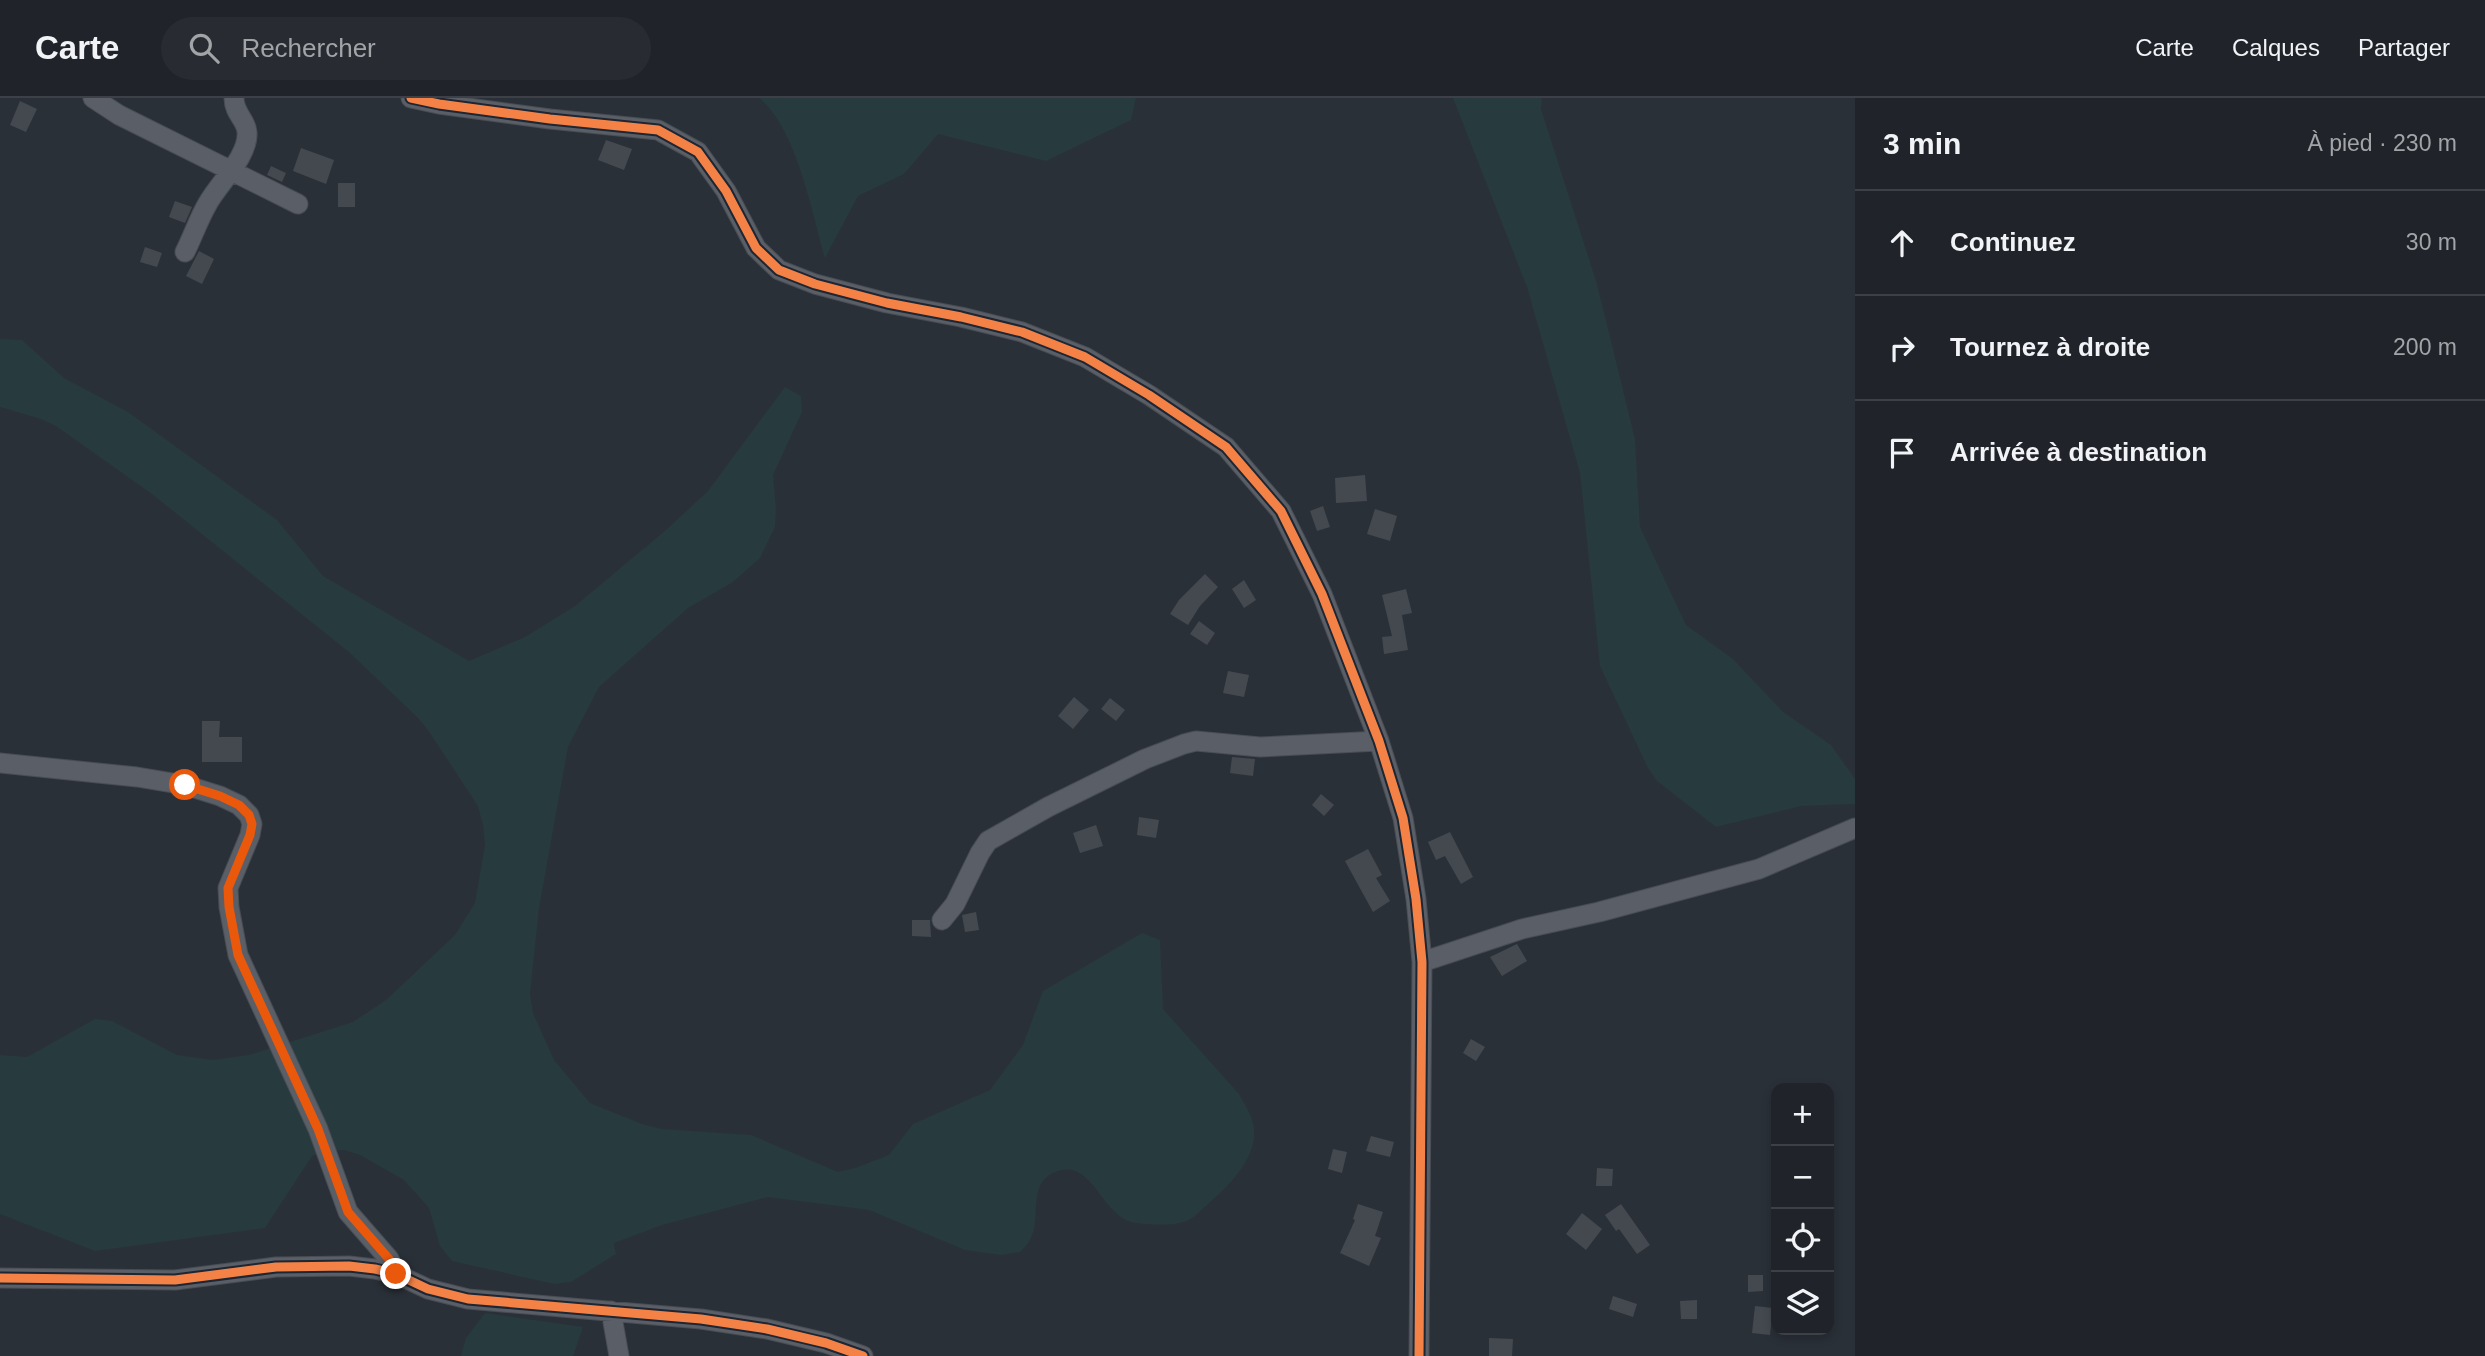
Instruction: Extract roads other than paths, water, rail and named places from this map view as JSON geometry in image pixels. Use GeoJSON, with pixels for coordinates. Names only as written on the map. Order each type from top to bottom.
{"type":"FeatureCollection","features":[{"type":"Feature","properties":{"kind":"street"},"geometry":{"type":"LineString","coordinates":[[93,98],[118,115],[298,204]]}},
{"type":"Feature","properties":{"kind":"street"},"geometry":{"type":"LineString","coordinates":[[185,252],[208,202],[231,171],[244,147],[247,134],[245,124],[235,112],[234,98]]}},
{"type":"Feature","properties":{"kind":"street"},"geometry":{"type":"LineString","coordinates":[[411,98],[550,119],[658,130],[698,152],[726,191],[756,248],[779,270],[815,285],[1022,332],[1085,357],[1149,395],[1226,447],[1280,511],[1322,594],[1379,741],[1403,818],[1416,899],[1422,962],[1419,1356]]}},
{"type":"Feature","properties":{"kind":"street"},"geometry":{"type":"LineString","coordinates":[[942,920],[955,904],[988,841],[1048,807],[1144,759],[1196,741],[1260,747],[1379,741]]}},
{"type":"Feature","properties":{"kind":"street"},"geometry":{"type":"LineString","coordinates":[[0,762],[185,785],[220,796],[239,805],[249,815],[252,824],[250,835],[228,888],[238,955],[318,1129],[348,1212],[389,1259],[396,1274]]}},
{"type":"Feature","properties":{"kind":"street"},"geometry":{"type":"LineString","coordinates":[[1422,962],[1522,929],[1599,912],[1759,869],[1855,828]]}},
{"type":"Feature","properties":{"kind":"street"},"geometry":{"type":"LineString","coordinates":[[0,1278],[175,1280],[286,1267],[349,1266],[396,1274],[428,1289],[468,1299],[701,1319],[767,1329],[826,1343],[863,1356]]}},
{"type":"Feature","properties":{"kind":"street"},"geometry":{"type":"LineString","coordinates":[[611,1311],[619,1356]]}}]}
